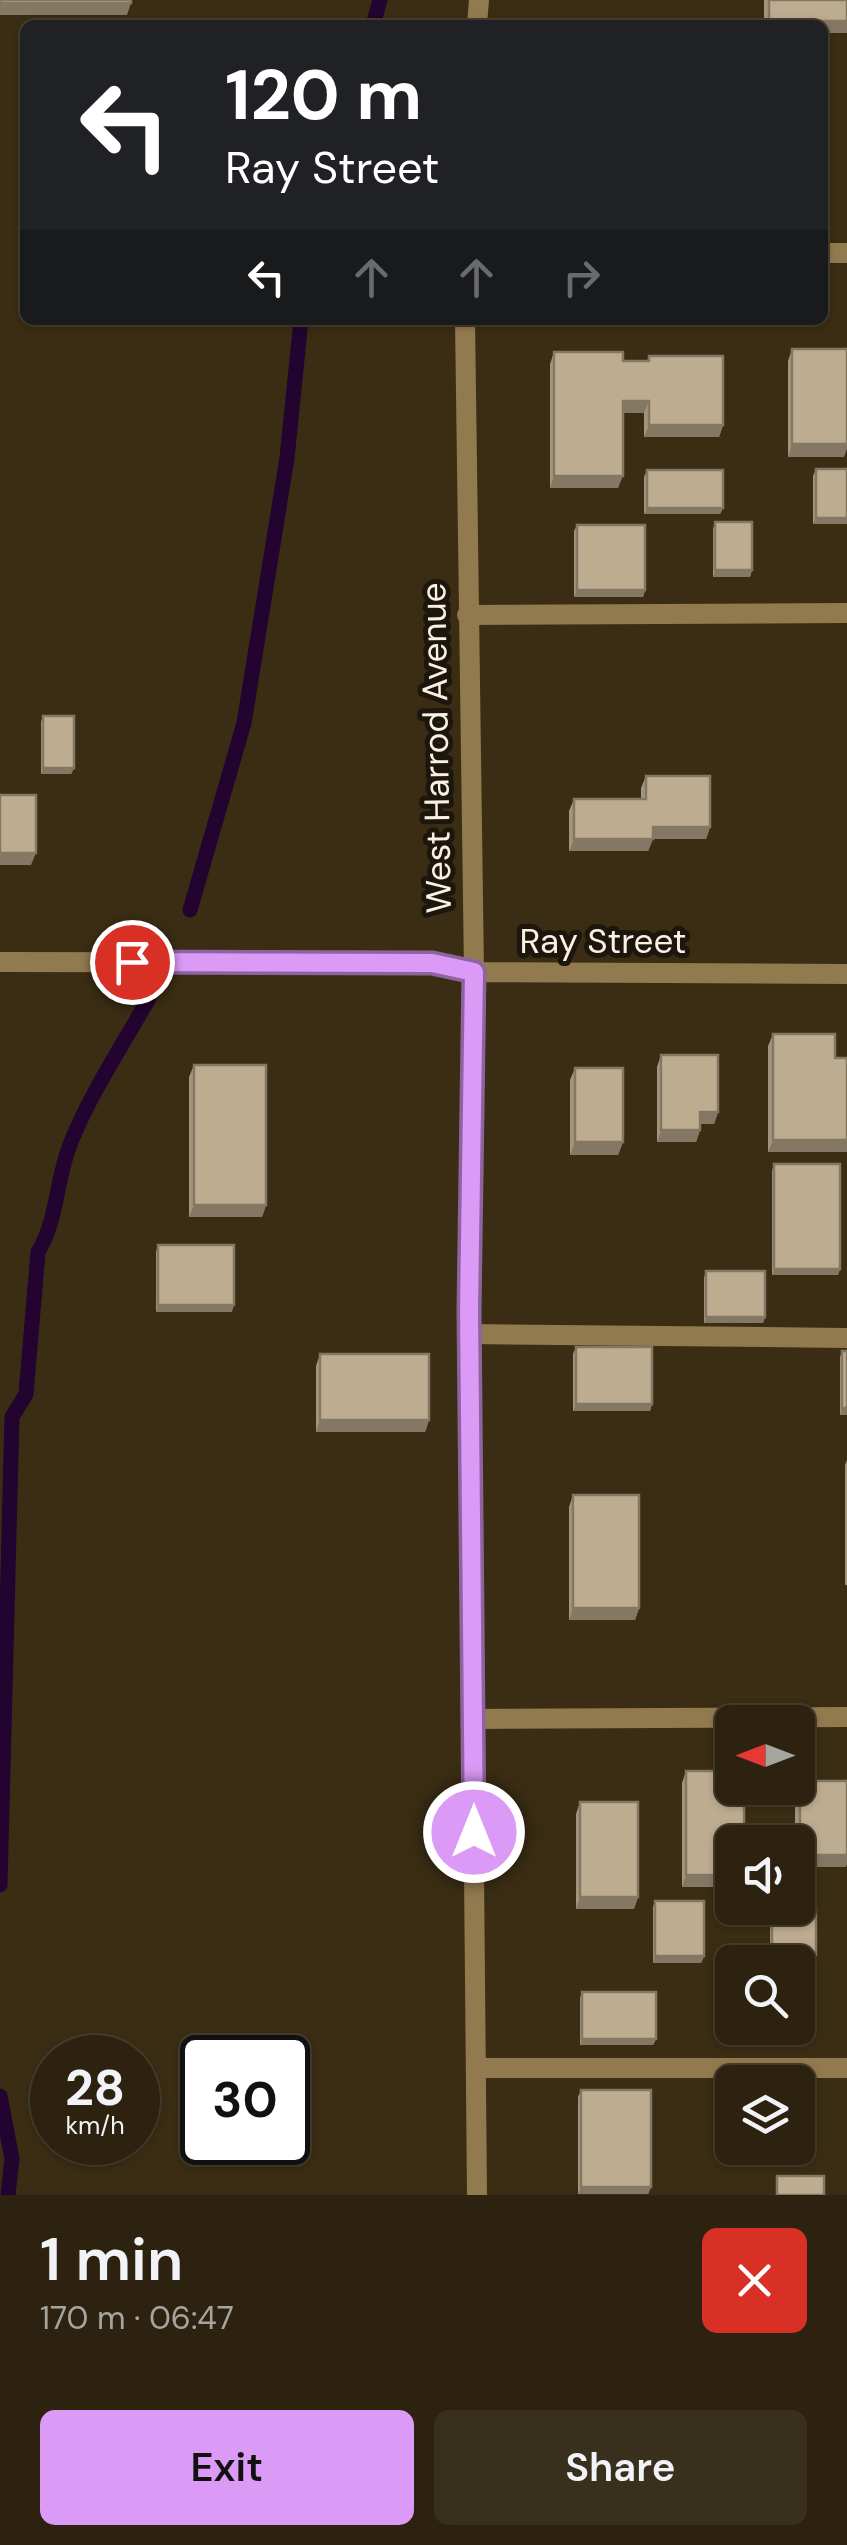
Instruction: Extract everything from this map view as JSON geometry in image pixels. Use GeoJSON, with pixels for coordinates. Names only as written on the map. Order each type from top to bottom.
{"type":"FeatureCollection","features":[{"type":"Feature","properties":{"kind":"street","name":"West Harrod Avenue"},"geometry":{"type":"LineString","coordinates":[[465,325],[474,972],[469,1334],[476,2195]]}},
{"type":"Feature","properties":{"kind":"street"},"geometry":{"type":"LineString","coordinates":[[468,615],[847,614]]}},
{"type":"Feature","properties":{"kind":"street","name":"Ray Street"},"geometry":{"type":"LineString","coordinates":[[0,962],[432,963],[474,972],[847,974]]}},
{"type":"Feature","properties":{"kind":"street"},"geometry":{"type":"LineString","coordinates":[[469,1334],[847,1338]]}},
{"type":"Feature","properties":{"kind":"street"},"geometry":{"type":"LineString","coordinates":[[473,1718],[847,1717]]}},
{"type":"Feature","properties":{"kind":"street"},"geometry":{"type":"LineString","coordinates":[[476,2068],[847,2068]]}},
{"type":"Feature","properties":{"kind":"building"},"geometry":{"type":"Polygon","coordinates":[[[131,0],[131,3],[0,3],[131,0]]]}},
{"type":"Feature","properties":{"kind":"building"},"geometry":{"type":"Polygon","coordinates":[[[769,0],[847,0],[847,21],[769,20],[769,0]]]}},
{"type":"Feature","properties":{"kind":"building"},"geometry":{"type":"Polygon","coordinates":[[[792,349],[847,349],[847,444],[792,444],[792,349]]]}},
{"type":"Feature","properties":{"kind":"building"},"geometry":{"type":"Polygon","coordinates":[[[554,352],[623,352],[623,361],[649,361],[649,356],[723,356],[723,425],[649,425],[649,401],[623,401],[623,476],[554,476],[554,352]]]}},
{"type":"Feature","properties":{"kind":"building"},"geometry":{"type":"Polygon","coordinates":[[[816,469],[847,469],[847,518],[816,518],[816,469]]]}},
{"type":"Feature","properties":{"kind":"building"},"geometry":{"type":"Polygon","coordinates":[[[647,470],[723,470],[723,508],[647,508],[647,470]]]}},
{"type":"Feature","properties":{"kind":"building"},"geometry":{"type":"Polygon","coordinates":[[[715,522],[752,522],[752,570],[715,570],[715,522]]]}},
{"type":"Feature","properties":{"kind":"building"},"geometry":{"type":"Polygon","coordinates":[[[577,525],[645,525],[645,590],[577,590],[577,525]]]}},
{"type":"Feature","properties":{"kind":"building"},"geometry":{"type":"Polygon","coordinates":[[[43,716],[74,716],[74,768],[43,768],[43,716]]]}},
{"type":"Feature","properties":{"kind":"building"},"geometry":{"type":"Polygon","coordinates":[[[646,776],[710,776],[710,827],[653,827],[653,839],[574,839],[574,799],[646,799],[646,776]]]}},
{"type":"Feature","properties":{"kind":"building"},"geometry":{"type":"Polygon","coordinates":[[[0,795],[36,795],[36,853],[0,853],[0,795]]]}},
{"type":"Feature","properties":{"kind":"building"},"geometry":{"type":"Polygon","coordinates":[[[773,1034],[835,1034],[835,1058],[847,1058],[847,1140],[773,1140],[773,1034]]]}},
{"type":"Feature","properties":{"kind":"building"},"geometry":{"type":"Polygon","coordinates":[[[661,1055],[718,1055],[718,1112],[700,1112],[700,1130],[661,1130],[661,1055]]]}},
{"type":"Feature","properties":{"kind":"building"},"geometry":{"type":"Polygon","coordinates":[[[194,1065],[266,1065],[266,1205],[194,1205],[194,1065]]]}},
{"type":"Feature","properties":{"kind":"building"},"geometry":{"type":"Polygon","coordinates":[[[575,1068],[623,1068],[623,1142],[575,1142],[575,1068]]]}},
{"type":"Feature","properties":{"kind":"building"},"geometry":{"type":"Polygon","coordinates":[[[774,1164],[840,1164],[840,1269],[774,1269],[774,1164]]]}},
{"type":"Feature","properties":{"kind":"building"},"geometry":{"type":"Polygon","coordinates":[[[158,1245],[234,1245],[234,1305],[158,1305],[158,1245]]]}},
{"type":"Feature","properties":{"kind":"building"},"geometry":{"type":"Polygon","coordinates":[[[706,1271],[765,1271],[765,1317],[706,1317],[706,1271]]]}},
{"type":"Feature","properties":{"kind":"building"},"geometry":{"type":"Polygon","coordinates":[[[576,1347],[652,1347],[652,1404],[576,1404],[576,1347]]]}},
{"type":"Feature","properties":{"kind":"building"},"geometry":{"type":"Polygon","coordinates":[[[842,1351],[847,1351],[847,1408],[842,1408],[842,1351]]]}},
{"type":"Feature","properties":{"kind":"building"},"geometry":{"type":"Polygon","coordinates":[[[320,1354],[429,1354],[429,1420],[320,1420],[320,1354]]]}},
{"type":"Feature","properties":{"kind":"building"},"geometry":{"type":"Polygon","coordinates":[[[573,1495],[639,1495],[639,1608],[573,1608],[573,1495]]]}},
{"type":"Feature","properties":{"kind":"building"},"geometry":{"type":"Polygon","coordinates":[[[686,1771],[715,1771],[715,1805],[744,1805],[744,1825],[715,1825],[715,1875],[686,1875],[686,1771]]]}},
{"type":"Feature","properties":{"kind":"building"},"geometry":{"type":"Polygon","coordinates":[[[815,1781],[847,1781],[847,1855],[815,1855],[815,1825],[800,1825],[800,1805],[815,1805],[815,1781]]]}},
{"type":"Feature","properties":{"kind":"building"},"geometry":{"type":"Polygon","coordinates":[[[580,1802],[638,1802],[638,1897],[580,1897],[580,1802]]]}},
{"type":"Feature","properties":{"kind":"building"},"geometry":{"type":"Polygon","coordinates":[[[655,1901],[704,1901],[704,1956],[655,1956],[655,1901]]]}},
{"type":"Feature","properties":{"kind":"building"},"geometry":{"type":"Polygon","coordinates":[[[816,1910],[816,1955],[815,1945],[772,1945],[772,1925],[815,1925],[816,1910]]]}},
{"type":"Feature","properties":{"kind":"building"},"geometry":{"type":"Polygon","coordinates":[[[582,1992],[656,1992],[656,2039],[582,2039],[582,1992]]]}},
{"type":"Feature","properties":{"kind":"building"},"geometry":{"type":"Polygon","coordinates":[[[581,2090],[651,2090],[651,2187],[581,2187],[581,2090]]]}},
{"type":"Feature","properties":{"kind":"building"},"geometry":{"type":"Polygon","coordinates":[[[777,2176],[824,2176],[824,2195],[777,2195],[777,2176]]]}},
{"type":"Feature","properties":{"kind":"waterway"},"geometry":{"type":"LineString","coordinates":[[374,20],[380,0]]}},
{"type":"Feature","properties":{"kind":"waterway"},"geometry":{"type":"LineString","coordinates":[[190,910],[244,723],[287,458],[300,325]]}},
{"type":"Feature","properties":{"kind":"waterway"},"geometry":{"type":"LineString","coordinates":[[0,1885],[12,1417],[26,1394],[38,1252],[79,1123],[149,998]]}},
{"type":"Feature","properties":{"kind":"waterway"},"geometry":{"type":"LineString","coordinates":[[0,2096],[12,2159],[8,2195]]}},
{"type":"Feature","properties":{"kind":"route"},"geometry":{"type":"LineString","coordinates":[[132,962],[432,963],[474,972],[469,1310],[474,1832]]}}]}
